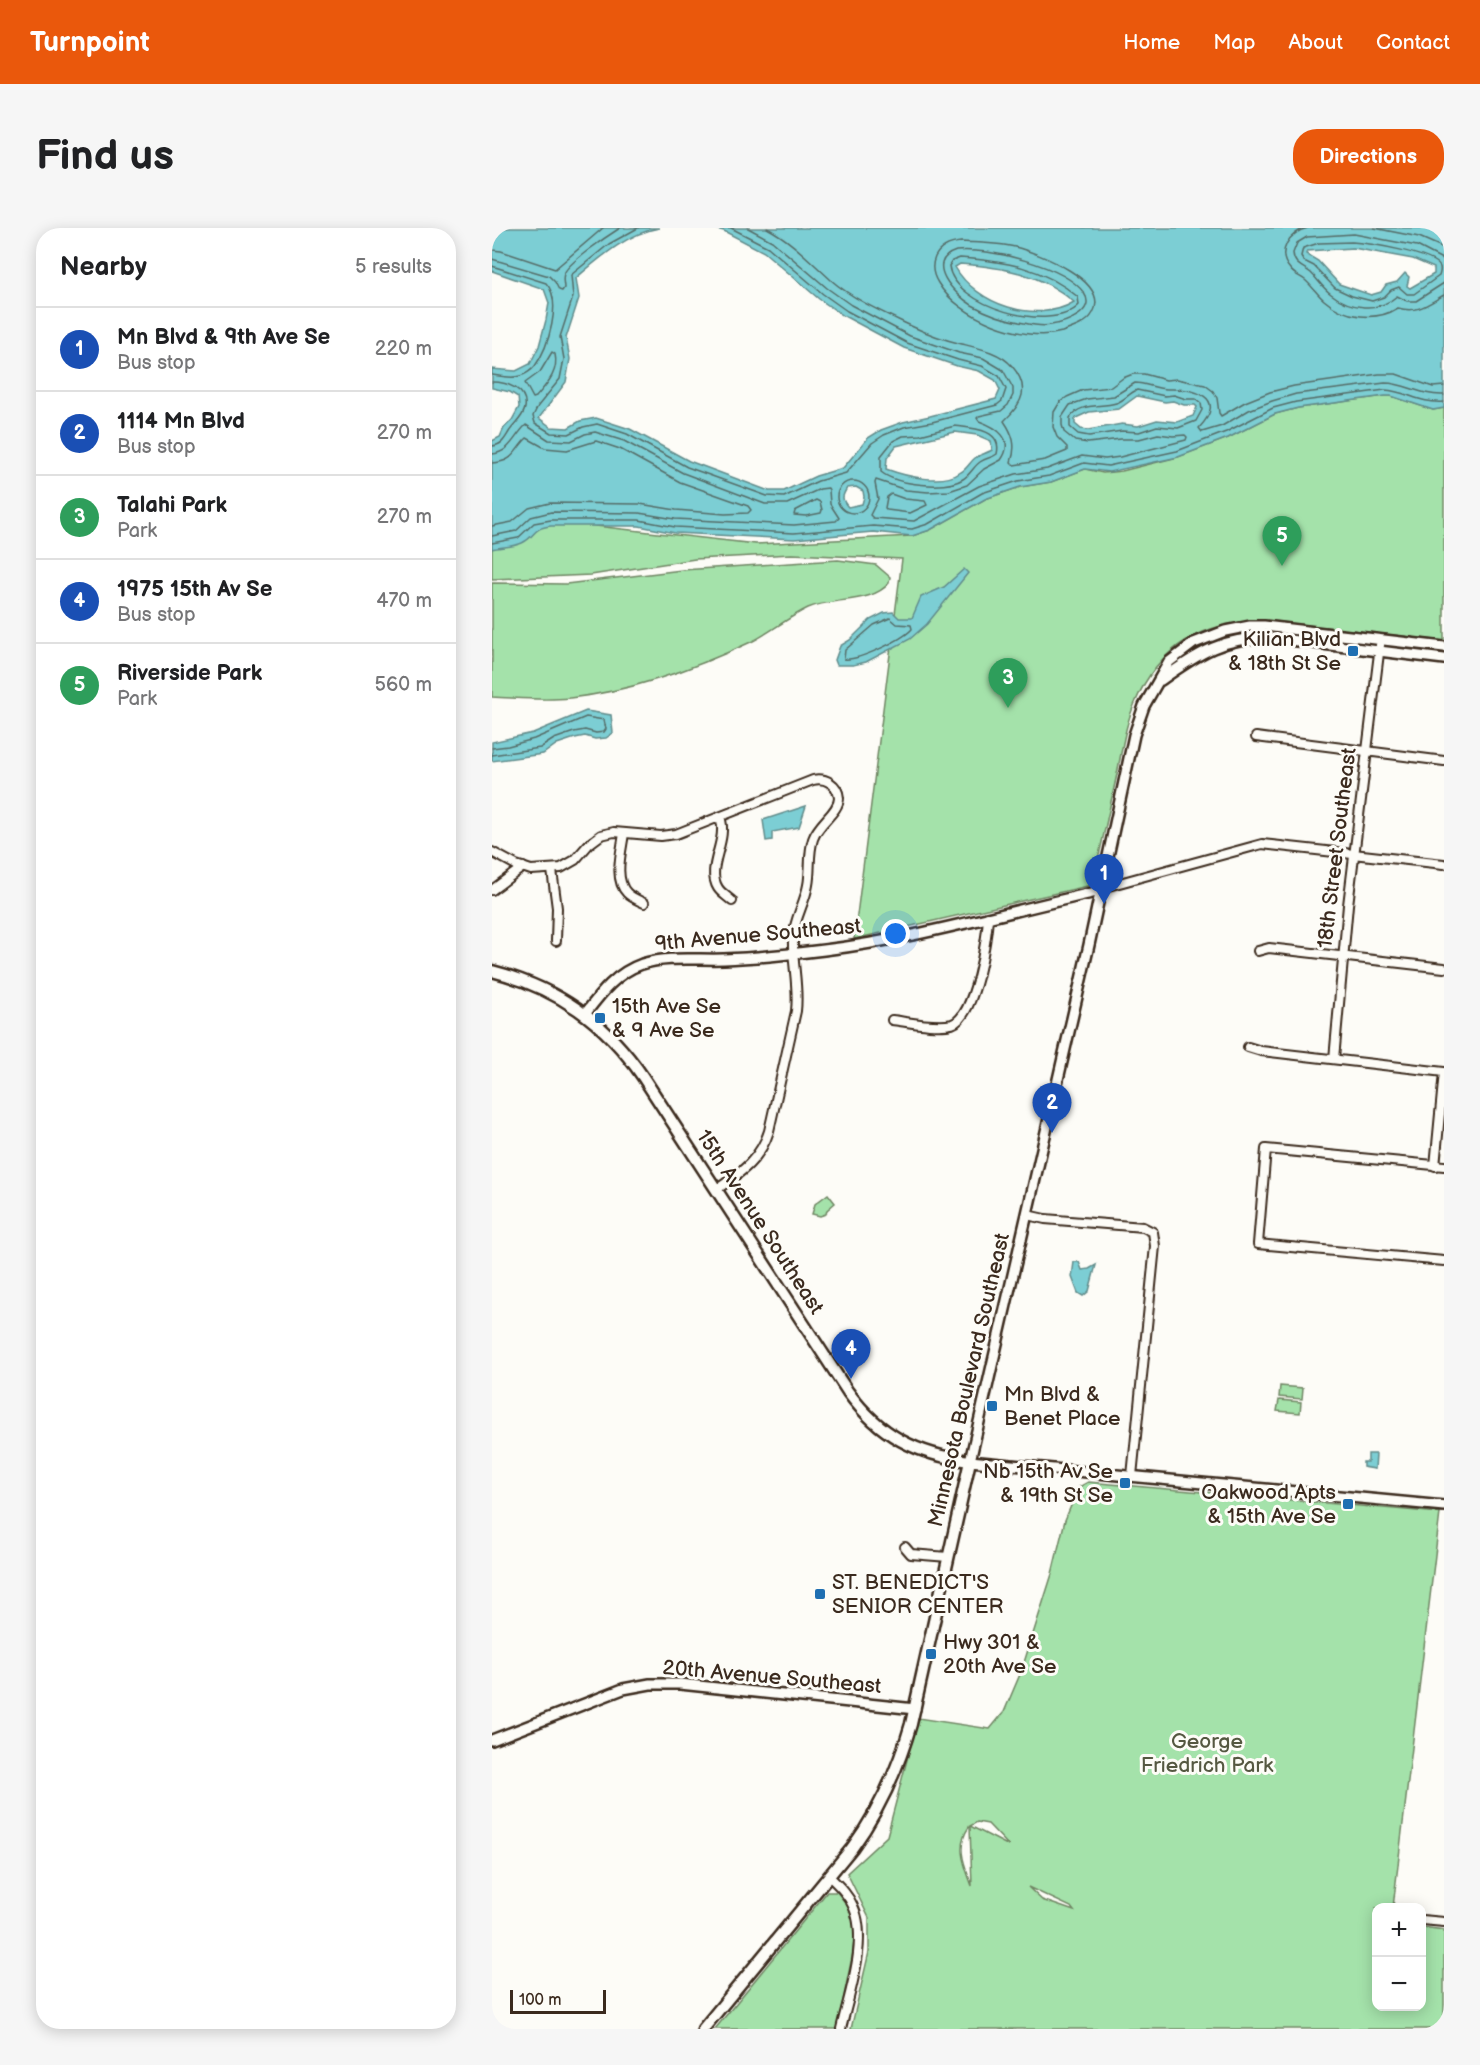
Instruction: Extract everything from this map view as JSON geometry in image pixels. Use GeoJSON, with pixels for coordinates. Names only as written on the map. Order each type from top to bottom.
{"type":"FeatureCollection","features":[{"type":"Feature","properties":{"kind":"main road","name":"15th Avenue Southeast"},"geometry":{"type":"LineString","coordinates":[[492,971],[534,984],[569,1003],[609,1034],[632,1061],[842,1383],[869,1418],[882,1429],[914,1447],[931,1454],[970,1461]]}},
{"type":"Feature","properties":{"kind":"main road","name":"Minnesota Boulevard Southeast"},"geometry":{"type":"LineString","coordinates":[[703,2029],[830,1877],[860,1838],[883,1799],[900,1761],[915,1709],[970,1461]]}},
{"type":"Feature","properties":{"kind":"street","name":"Minnesota Boulevard Southeast"},"geometry":{"type":"LineString","coordinates":[[970,1461],[1134,735],[1144,706],[1156,684],[1169,662],[1185,648],[1203,639],[1238,628],[1271,627],[1444,647]]}},
{"type":"Feature","properties":{"kind":"street"},"geometry":{"type":"LineString","coordinates":[[1156,684],[1202,652],[1217,645],[1246,638],[1273,638],[1444,658]]}},
{"type":"Feature","properties":{"kind":"street","name":"18th Street Southeast"},"geometry":{"type":"LineString","coordinates":[[1334,1059],[1342,957],[1380,641]]}},
{"type":"Feature","properties":{"kind":"street"},"geometry":{"type":"LineString","coordinates":[[1256,737],[1444,761]]}},
{"type":"Feature","properties":{"kind":"street"},"geometry":{"type":"LineString","coordinates":[[492,852],[523,867],[552,870],[569,864],[594,839],[608,833],[668,836],[813,780],[823,779],[835,787],[839,796],[837,807],[819,826],[811,845],[809,882],[795,929],[796,1011],[766,1141],[749,1166],[716,1190]]}},
{"type":"Feature","properties":{"kind":"street"},"geometry":{"type":"LineString","coordinates":[[720,817],[723,833],[716,861],[715,879],[718,889],[732,901]]}},
{"type":"Feature","properties":{"kind":"street"},"geometry":{"type":"LineString","coordinates":[[624,833],[620,862],[622,886],[628,895],[644,903]]}},
{"type":"Feature","properties":{"kind":"street","name":"9th Avenue Southeast"},"geometry":{"type":"LineString","coordinates":[[585,1014],[601,993],[618,977],[645,963],[744,958],[858,945],[1092,893],[1101,888],[1256,844],[1444,864]]}},
{"type":"Feature","properties":{"kind":"street"},"geometry":{"type":"LineString","coordinates":[[492,890],[523,867]]}},
{"type":"Feature","properties":{"kind":"street"},"geometry":{"type":"LineString","coordinates":[[552,870],[557,908],[556,941]]}},
{"type":"Feature","properties":{"kind":"street"},"geometry":{"type":"LineString","coordinates":[[892,1020],[946,1025],[962,1018],[975,986],[988,917]]}},
{"type":"Feature","properties":{"kind":"street"},"geometry":{"type":"LineString","coordinates":[[1258,951],[1269,948],[1444,968]]}},
{"type":"Feature","properties":{"kind":"street"},"geometry":{"type":"LineString","coordinates":[[1248,1047],[1261,1051],[1444,1072],[1440,1166],[1266,1149],[1258,1244],[1444,1261]]}},
{"type":"Feature","properties":{"kind":"street"},"geometry":{"type":"LineString","coordinates":[[1027,1215],[1045,1219],[1143,1227],[1153,1232],[1155,1246],[1132,1476]]}},
{"type":"Feature","properties":{"kind":"street","name":"15th Avenue Southeast"},"geometry":{"type":"LineString","coordinates":[[970,1461],[1444,1506]]}},
{"type":"Feature","properties":{"kind":"street"},"geometry":{"type":"LineString","coordinates":[[905,1547],[911,1554],[948,1557]]}},
{"type":"Feature","properties":{"kind":"street","name":"20th Avenue Southeast"},"geometry":{"type":"LineString","coordinates":[[492,1740],[610,1694],[650,1684],[680,1684],[915,1709]]}},
{"type":"Feature","properties":{"kind":"street"},"geometry":{"type":"LineString","coordinates":[[830,1877],[853,1904],[860,1932],[854,1973],[841,2029]]}},
{"type":"Feature","properties":{"kind":"street"},"geometry":{"type":"LineString","coordinates":[[1426,1920],[1444,1922]]}},
{"type":"Feature","properties":{"kind":"green space"},"geometry":{"type":"Polygon","coordinates":[[[1385,396],[1433,410],[1444,408],[1444,641],[1264,620],[1222,626],[1186,640],[1157,666],[1135,703],[1124,738],[1092,885],[854,939],[902,559],[792,554],[695,559],[591,575],[492,579],[492,546],[551,521],[756,544],[912,536],[930,530],[985,499],[1020,487],[1051,482],[1085,469],[1103,473],[1122,471],[1178,457],[1228,438],[1275,414],[1298,408],[1385,396]]]}},
{"type":"Feature","properties":{"kind":"green space"},"geometry":{"type":"Polygon","coordinates":[[[838,560],[876,565],[890,577],[889,583],[882,590],[873,594],[808,608],[753,641],[687,669],[641,684],[594,695],[560,699],[492,697],[492,583],[566,584],[682,570],[838,560]]]}},
{"type":"Feature","properties":{"kind":"green space"},"geometry":{"type":"Polygon","coordinates":[[[1246,630],[1271,630],[1366,642],[1367,644],[1365,647],[1302,639],[1257,637],[1215,643],[1197,651],[1194,649],[1213,638],[1246,630]]]}},
{"type":"Feature","properties":{"kind":"green space"},"geometry":{"type":"Polygon","coordinates":[[[1390,645],[1444,651],[1444,656],[1390,648],[1390,645]]]}},
{"type":"Feature","properties":{"kind":"green space"},"geometry":{"type":"Polygon","coordinates":[[[828,1194],[835,1203],[826,1214],[820,1216],[812,1214],[815,1204],[828,1194]]]}},
{"type":"Feature","properties":{"kind":"green space"},"geometry":{"type":"Polygon","coordinates":[[[1280,1386],[1303,1388],[1302,1399],[1279,1397],[1280,1386]]]}},
{"type":"Feature","properties":{"kind":"green space"},"geometry":{"type":"Polygon","coordinates":[[[1279,1400],[1301,1402],[1300,1413],[1277,1411],[1279,1400]]]}},
{"type":"Feature","properties":{"kind":"green space","name":"George Friedrich Park"},"geometry":{"type":"Polygon","coordinates":[[[1088,1482],[1440,1513],[1393,1903],[1372,1903],[1372,2011],[1426,2011],[1426,1928],[1444,1930],[1444,2029],[851,2029],[869,1952],[869,1918],[847,1873],[887,1836],[918,1718],[990,1729],[1004,1712],[1021,1672],[1052,1574],[1065,1520],[1079,1487],[1088,1482]],[[977,1822],[970,1826],[1009,1846],[988,1824],[977,1822]],[[970,1827],[962,1849],[972,1886],[970,1827]],[[1028,1887],[1042,1900],[1074,1911],[1071,1907],[1028,1887]]]}},
{"type":"Feature","properties":{"kind":"green space"},"geometry":{"type":"Polygon","coordinates":[[[827,1892],[837,1892],[847,1905],[856,1924],[852,1957],[837,2029],[715,2029],[827,1892]]]}},
{"type":"Feature","properties":{"kind":"water"},"geometry":{"type":"Polygon","coordinates":[[[492,228],[659,228],[625,241],[576,278],[579,298],[566,338],[570,359],[566,382],[539,418],[551,427],[568,428],[580,421],[596,418],[630,429],[689,461],[769,491],[784,491],[816,476],[843,468],[868,438],[881,430],[903,422],[996,399],[1000,390],[995,380],[979,371],[904,348],[844,316],[819,299],[764,252],[724,231],[712,228],[1444,228],[1444,408],[1433,410],[1385,396],[1298,408],[1275,414],[1228,438],[1178,457],[1109,472],[1085,469],[1051,482],[1020,487],[985,499],[930,530],[912,536],[873,532],[794,539],[675,533],[639,526],[551,526],[540,529],[522,543],[492,549],[492,441],[500,437],[519,407],[518,397],[510,392],[492,388],[492,369],[516,371],[530,364],[539,346],[549,303],[544,289],[492,271],[492,228]],[[1353,248],[1307,251],[1306,254],[1318,261],[1339,284],[1371,295],[1381,292],[1386,285],[1397,282],[1405,273],[1409,277],[1407,286],[1410,288],[1434,274],[1434,268],[1413,259],[1353,248]],[[960,264],[955,267],[977,291],[1008,307],[1025,311],[1042,311],[1059,309],[1074,302],[1048,284],[1020,273],[976,265],[960,264]],[[1137,396],[1119,409],[1089,412],[1075,419],[1075,424],[1081,429],[1088,430],[1122,424],[1138,426],[1157,420],[1177,422],[1193,416],[1197,407],[1137,396]],[[955,432],[896,446],[887,458],[886,469],[913,477],[944,478],[961,472],[975,458],[992,450],[991,441],[977,435],[955,432]],[[856,487],[847,488],[843,500],[848,507],[862,504],[864,497],[863,491],[856,487]]]}},
{"type":"Feature","properties":{"kind":"water"},"geometry":{"type":"Polygon","coordinates":[[[964,569],[968,573],[927,624],[910,639],[866,662],[837,665],[835,660],[840,646],[850,640],[870,620],[884,613],[893,612],[899,618],[912,618],[921,597],[944,587],[964,569]]]}},
{"type":"Feature","properties":{"kind":"water"},"geometry":{"type":"Polygon","coordinates":[[[586,711],[611,715],[613,733],[606,738],[595,739],[585,736],[575,738],[557,744],[543,754],[492,761],[492,742],[533,733],[586,711]]]}},
{"type":"Feature","properties":{"kind":"water"},"geometry":{"type":"Polygon","coordinates":[[[806,806],[799,827],[772,832],[772,840],[766,841],[763,820],[806,806]]]}},
{"type":"Feature","properties":{"kind":"water"},"geometry":{"type":"Polygon","coordinates":[[[1074,1262],[1079,1262],[1082,1270],[1096,1265],[1089,1291],[1083,1296],[1078,1293],[1072,1277],[1074,1262]]]}},
{"type":"Feature","properties":{"kind":"water"},"geometry":{"type":"Polygon","coordinates":[[[1368,1454],[1376,1454],[1375,1469],[1363,1467],[1363,1462],[1368,1462],[1368,1454]]]}},
{"type":"Feature","properties":{"kind":"place","name":"Riverside Park"},"geometry":{"type":"Point","coordinates":[1282,566]}},
{"type":"Feature","properties":{"kind":"place","name":"Kilian Blvd & 18th St Se"},"geometry":{"type":"Point","coordinates":[1353,651]}},
{"type":"Feature","properties":{"kind":"place","name":"Talahi Park"},"geometry":{"type":"Point","coordinates":[1008,708]}},
{"type":"Feature","properties":{"kind":"place","name":"Mn Blvd & 9th Ave Se"},"geometry":{"type":"Point","coordinates":[1104,904]}},
{"type":"Feature","properties":{"kind":"place","name":"15th Ave Se & 9 Ave Se"},"geometry":{"type":"Point","coordinates":[600,1018]}},
{"type":"Feature","properties":{"kind":"place","name":"1114 Mn Blvd"},"geometry":{"type":"Point","coordinates":[1052,1133]}},
{"type":"Feature","properties":{"kind":"place","name":"1975 15th Av Se"},"geometry":{"type":"Point","coordinates":[851,1379]}},
{"type":"Feature","properties":{"kind":"place","name":"Mn Blvd & Benet Place"},"geometry":{"type":"Point","coordinates":[992,1406]}},
{"type":"Feature","properties":{"kind":"place","name":"Nb 15th Av Se & 19th St Se"},"geometry":{"type":"Point","coordinates":[1125,1483]}},
{"type":"Feature","properties":{"kind":"place","name":"Oakwood Apts & 15th Ave Se"},"geometry":{"type":"Point","coordinates":[1348,1504]}},
{"type":"Feature","properties":{"kind":"place","name":"ST. BENEDICT'S SENIOR CENTER"},"geometry":{"type":"Point","coordinates":[820,1594]}},
{"type":"Feature","properties":{"kind":"place","name":"Hwy 301 & 20th Ave Se"},"geometry":{"type":"Point","coordinates":[931,1654]}}]}
